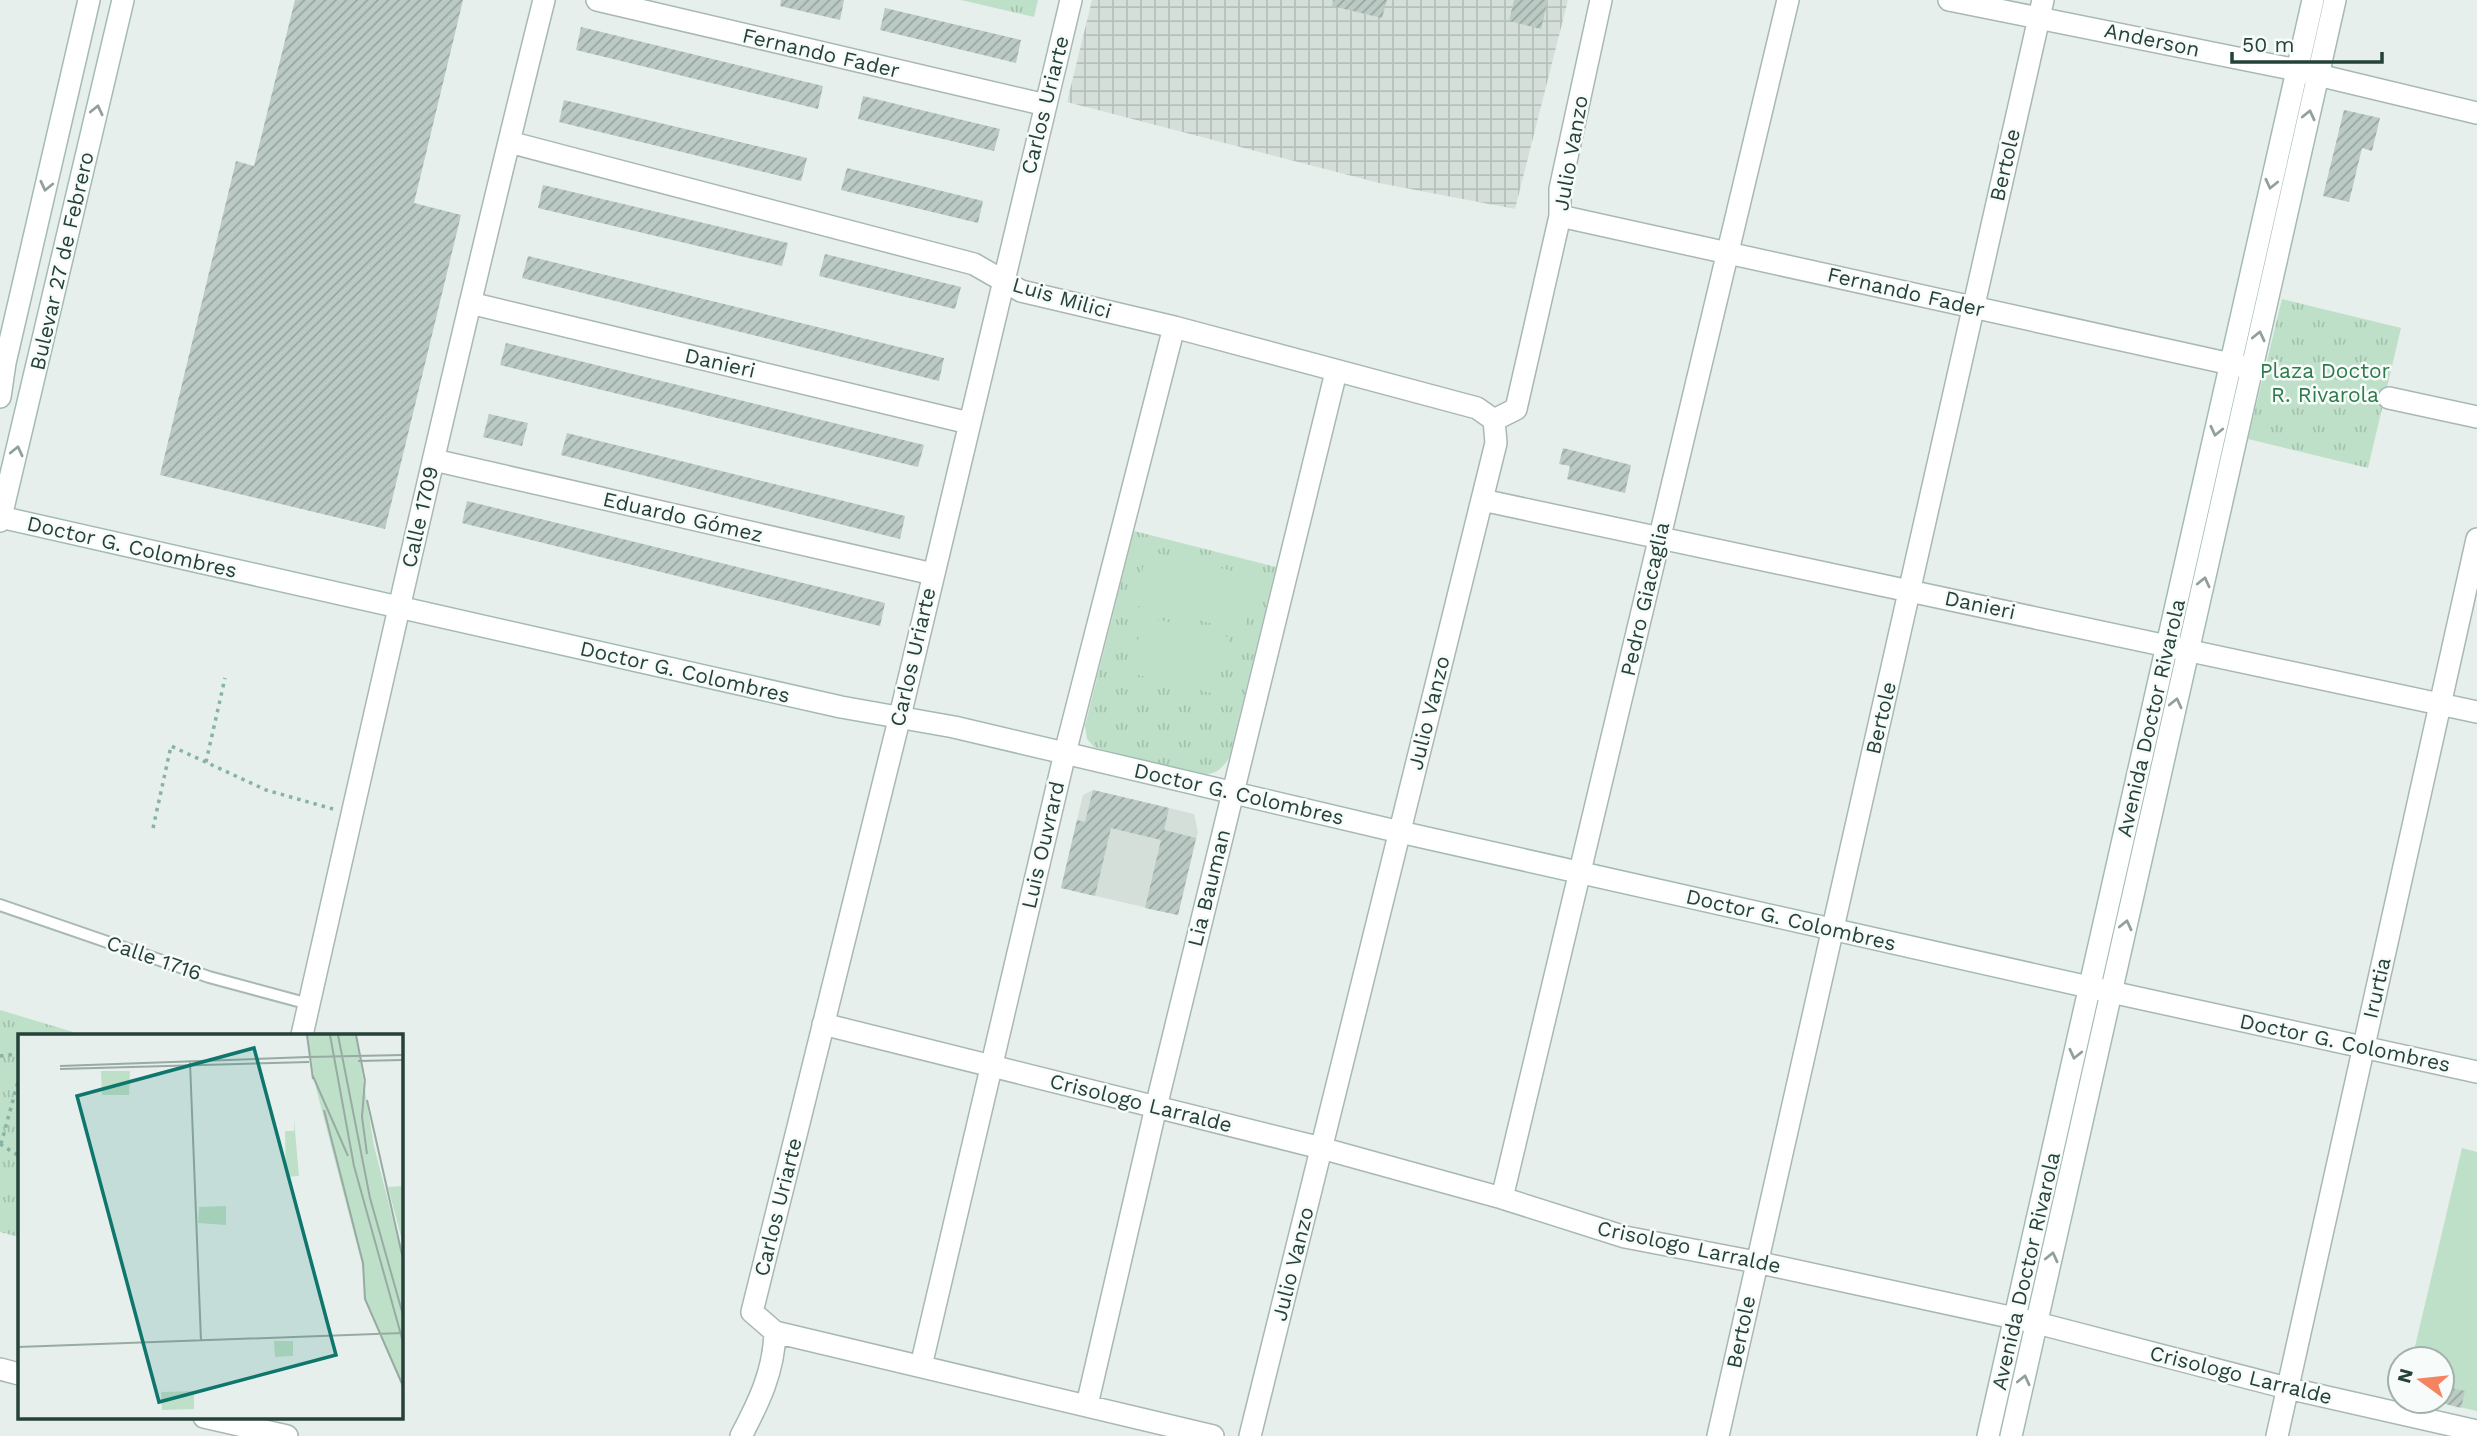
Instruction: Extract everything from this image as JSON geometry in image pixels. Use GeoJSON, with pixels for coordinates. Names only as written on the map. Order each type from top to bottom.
{"type":"FeatureCollection","features":[{"type":"Feature","properties":{"kind":"street","name":"Bulevar 27 de Febrero"},"geometry":{"type":"LineString","coordinates":[[0,397],[5,363],[89,0]]}},
{"type":"Feature","properties":{"kind":"street","name":"Bulevar 27 de Febrero"},"geometry":{"type":"LineString","coordinates":[[0,519],[123,0]]}},
{"type":"Feature","properties":{"kind":"street","name":"Calle 1709"},"geometry":{"type":"LineString","coordinates":[[302,1034],[470,303],[544,0]]}},
{"type":"Feature","properties":{"kind":"street","name":"Fernando Fader"},"geometry":{"type":"LineString","coordinates":[[597,0],[1046,105]]}},
{"type":"Feature","properties":{"kind":"street","name":"Carlos Uriarte"},"geometry":{"type":"LineString","coordinates":[[775,1332],[752,1312],[900,716],[1071,0]]}},
{"type":"Feature","properties":{"kind":"street","name":"Julio Vanzo"},"geometry":{"type":"LineString","coordinates":[[1250,1436],[1496,443],[1494,420],[1516,409],[1560,216],[1560,189],[1601,0]]}},
{"type":"Feature","properties":{"kind":"street","name":"Pedro Giacaglia"},"geometry":{"type":"LineString","coordinates":[[1503,1198],[1788,0]]}},
{"type":"Feature","properties":{"kind":"street","name":"Anderson"},"geometry":{"type":"LineString","coordinates":[[1950,0],[2041,8],[2477,113]]}},
{"type":"Feature","properties":{"kind":"street","name":"Avenida Doctor Rivarola"},"geometry":{"type":"LineString","coordinates":[[2011,1436],[2252,369],[2308,72],[2313,0]]}},
{"type":"Feature","properties":{"kind":"street","name":"Avenida Doctor Rivarola"},"geometry":{"type":"LineString","coordinates":[[1988,1436],[2231,364],[2308,72],[2335,0]]}},
{"type":"Feature","properties":{"kind":"street","name":"Bertole"},"geometry":{"type":"LineString","coordinates":[[1718,1436],[2041,8]]}},
{"type":"Feature","properties":{"kind":"street","name":"Luis Milici"},"geometry":{"type":"LineString","coordinates":[[509,142],[974,264],[1021,290],[1174,327],[1477,408],[1494,420]]}},
{"type":"Feature","properties":{"kind":"street","name":"Fernando Fader"},"geometry":{"type":"LineString","coordinates":[[1560,216],[2252,369]]}},
{"type":"Feature","properties":{"kind":"street","name":"Danieri"},"geometry":{"type":"LineString","coordinates":[[470,303],[969,423]]}},
{"type":"Feature","properties":{"kind":"street","name":"Luis Ouvrard"},"geometry":{"type":"LineString","coordinates":[[921,1366],[1065,753],[1174,327]]}},
{"type":"Feature","properties":{"kind":"street","name":"Lia Bauman"},"geometry":{"type":"LineString","coordinates":[[1087,1405],[1156,1107],[1336,372]]}},
{"type":"Feature","properties":{"kind":"street"},"geometry":{"type":"LineString","coordinates":[[2389,398],[2477,417]]}},
{"type":"Feature","properties":{"kind":"street","name":"Eduardo Gómez"},"geometry":{"type":"LineString","coordinates":[[434,460],[933,573]]}},
{"type":"Feature","properties":{"kind":"street","name":"Danieri"},"geometry":{"type":"LineString","coordinates":[[1482,500],[2477,712]]}},
{"type":"Feature","properties":{"kind":"street","name":"Doctor G. Colombres"},"geometry":{"type":"LineString","coordinates":[[0,519],[841,707],[900,716],[1580,873],[2477,1072]]}},
{"type":"Feature","properties":{"kind":"street","name":"Irurtia"},"geometry":{"type":"LineString","coordinates":[[2277,1436],[2477,539]]}},
{"type":"Feature","properties":{"kind":"street","name":"Crisologo Larralde"},"geometry":{"type":"LineString","coordinates":[[823,1024],[1321,1149],[1503,1198],[1625,1237],[1756,1262],[2037,1323],[2287,1388],[2477,1431]]}},
{"type":"Feature","properties":{"kind":"street"},"geometry":{"type":"LineString","coordinates":[[741,1436],[758,1404],[775,1357],[775,1332],[1213,1436]]}},
{"type":"Feature","properties":{"kind":"street"},"geometry":{"type":"LineString","coordinates":[[0,1369],[18,1374]]}},
{"type":"Feature","properties":{"kind":"street"},"geometry":{"type":"LineString","coordinates":[[212,1418],[287,1436]]}},
{"type":"Feature","properties":{"kind":"lane","name":"Calle 1716"},"geometry":{"type":"LineString","coordinates":[[0,905],[209,977],[309,1004]]}},
{"type":"Feature","properties":{"kind":"path"},"geometry":{"type":"LineString","coordinates":[[206,762],[225,678]]}},
{"type":"Feature","properties":{"kind":"path"},"geometry":{"type":"LineString","coordinates":[[153,828],[171,746],[266,790],[352,814]]}},
{"type":"Feature","properties":{"kind":"path"},"geometry":{"type":"LineString","coordinates":[[0,1056],[18,1054]]}},
{"type":"Feature","properties":{"kind":"path"},"geometry":{"type":"LineString","coordinates":[[18,1081],[0,1144],[18,1155]]}},
{"type":"Feature","properties":{"kind":"shaded area"},"geometry":{"type":"Polygon","coordinates":[[[1092,0],[1568,0],[1515,209],[1379,183],[1067,102],[1092,0]]]}},
{"type":"Feature","properties":{"kind":"shaded area"},"geometry":{"type":"Polygon","coordinates":[[[1093,790],[1194,814],[1198,832],[1178,915],[1061,888],[1083,795],[1093,790]]]}},
{"type":"Feature","properties":{"kind":"green space"},"geometry":{"type":"Polygon","coordinates":[[[961,0],[1038,0],[1034,17],[961,0]]]}},
{"type":"Feature","properties":{"kind":"green space","name":"Plaza Doctor R. Rivarola"},"geometry":{"type":"Polygon","coordinates":[[[2282,299],[2401,328],[2368,468],[2248,439],[2282,299]]]}},
{"type":"Feature","properties":{"kind":"green space"},"geometry":{"type":"Polygon","coordinates":[[[1134,531],[1276,567],[1229,758],[1213,773],[1190,773],[1094,747],[1087,739],[1085,726],[1134,531]]]}},
{"type":"Feature","properties":{"kind":"green space"},"geometry":{"type":"Polygon","coordinates":[[[1147,551],[1258,577],[1244,631],[1134,605],[1147,551]]]}},
{"type":"Feature","properties":{"kind":"green space"},"geometry":{"type":"Polygon","coordinates":[[[1144,616],[1229,637],[1215,694],[1130,673],[1144,616]]]}},
{"type":"Feature","properties":{"kind":"green space"},"geometry":{"type":"Polygon","coordinates":[[[0,1010],[80,1034],[18,1034],[18,1237],[0,1232],[0,1010]]]}},
{"type":"Feature","properties":{"kind":"green space"},"geometry":{"type":"Polygon","coordinates":[[[2462,1148],[2477,1152],[2477,1411],[2456,1406],[2456,1345],[2415,1345],[2462,1148]]]}},
{"type":"Feature","properties":{"kind":"building"},"geometry":{"type":"Polygon","coordinates":[[[295,0],[463,0],[414,203],[461,215],[385,529],[160,475],[236,161],[254,166],[295,0]]]}},
{"type":"Feature","properties":{"kind":"building"},"geometry":{"type":"Polygon","coordinates":[[[781,0],[844,0],[840,20],[780,6],[781,0]]]}},
{"type":"Feature","properties":{"kind":"building"},"geometry":{"type":"Polygon","coordinates":[[[1333,0],[1387,0],[1382,18],[1332,6],[1333,0]]]}},
{"type":"Feature","properties":{"kind":"building"},"geometry":{"type":"Polygon","coordinates":[[[1514,0],[1548,0],[1541,29],[1509,21],[1514,0]]]}},
{"type":"Feature","properties":{"kind":"building"},"geometry":{"type":"Polygon","coordinates":[[[885,8],[1021,40],[1016,63],[880,30],[885,8]]]}},
{"type":"Feature","properties":{"kind":"building"},"geometry":{"type":"Polygon","coordinates":[[[581,27],[823,86],[818,109],[576,50],[581,27]]]}},
{"type":"Feature","properties":{"kind":"building"},"geometry":{"type":"Polygon","coordinates":[[[863,96],[1000,129],[994,151],[858,119],[863,96]]]}},
{"type":"Feature","properties":{"kind":"building"},"geometry":{"type":"Polygon","coordinates":[[[564,100],[807,158],[801,181],[559,122],[564,100]]]}},
{"type":"Feature","properties":{"kind":"building"},"geometry":{"type":"Polygon","coordinates":[[[2344,110],[2380,118],[2372,151],[2362,148],[2349,202],[2323,196],[2344,110]]]}},
{"type":"Feature","properties":{"kind":"building"},"geometry":{"type":"Polygon","coordinates":[[[847,168],[983,201],[978,223],[841,190],[847,168]]]}},
{"type":"Feature","properties":{"kind":"building"},"geometry":{"type":"Polygon","coordinates":[[[543,185],[788,243],[782,266],[538,208],[543,185]]]}},
{"type":"Feature","properties":{"kind":"building"},"geometry":{"type":"Polygon","coordinates":[[[825,254],[961,287],[955,309],[819,276],[825,254]]]}},
{"type":"Feature","properties":{"kind":"building"},"geometry":{"type":"Polygon","coordinates":[[[528,256],[944,358],[939,381],[522,278],[528,256]]]}},
{"type":"Feature","properties":{"kind":"building"},"geometry":{"type":"Polygon","coordinates":[[[506,343],[924,445],[918,467],[500,365],[506,343]]]}},
{"type":"Feature","properties":{"kind":"building"},"geometry":{"type":"Polygon","coordinates":[[[489,414],[528,423],[522,446],[483,437],[489,414]]]}},
{"type":"Feature","properties":{"kind":"building"},"geometry":{"type":"Polygon","coordinates":[[[567,433],[905,516],[900,539],[561,455],[567,433]]]}},
{"type":"Feature","properties":{"kind":"building"},"geometry":{"type":"Polygon","coordinates":[[[1563,448],[1631,465],[1625,493],[1567,479],[1570,466],[1559,464],[1563,448]]]}},
{"type":"Feature","properties":{"kind":"building"},"geometry":{"type":"Polygon","coordinates":[[[467,501],[885,603],[880,626],[462,523],[467,501]]]}},
{"type":"Feature","properties":{"kind":"building"},"geometry":{"type":"Polygon","coordinates":[[[1093,790],[1169,808],[1164,830],[1196,838],[1178,915],[1145,908],[1161,840],[1111,828],[1095,896],[1061,888],[1077,820],[1085,822],[1093,790]]]}},
{"type":"Feature","properties":{"kind":"building"},"geometry":{"type":"Polygon","coordinates":[[[2456,1389],[2465,1391],[2461,1408],[2456,1407],[2456,1389]]]}}]}
